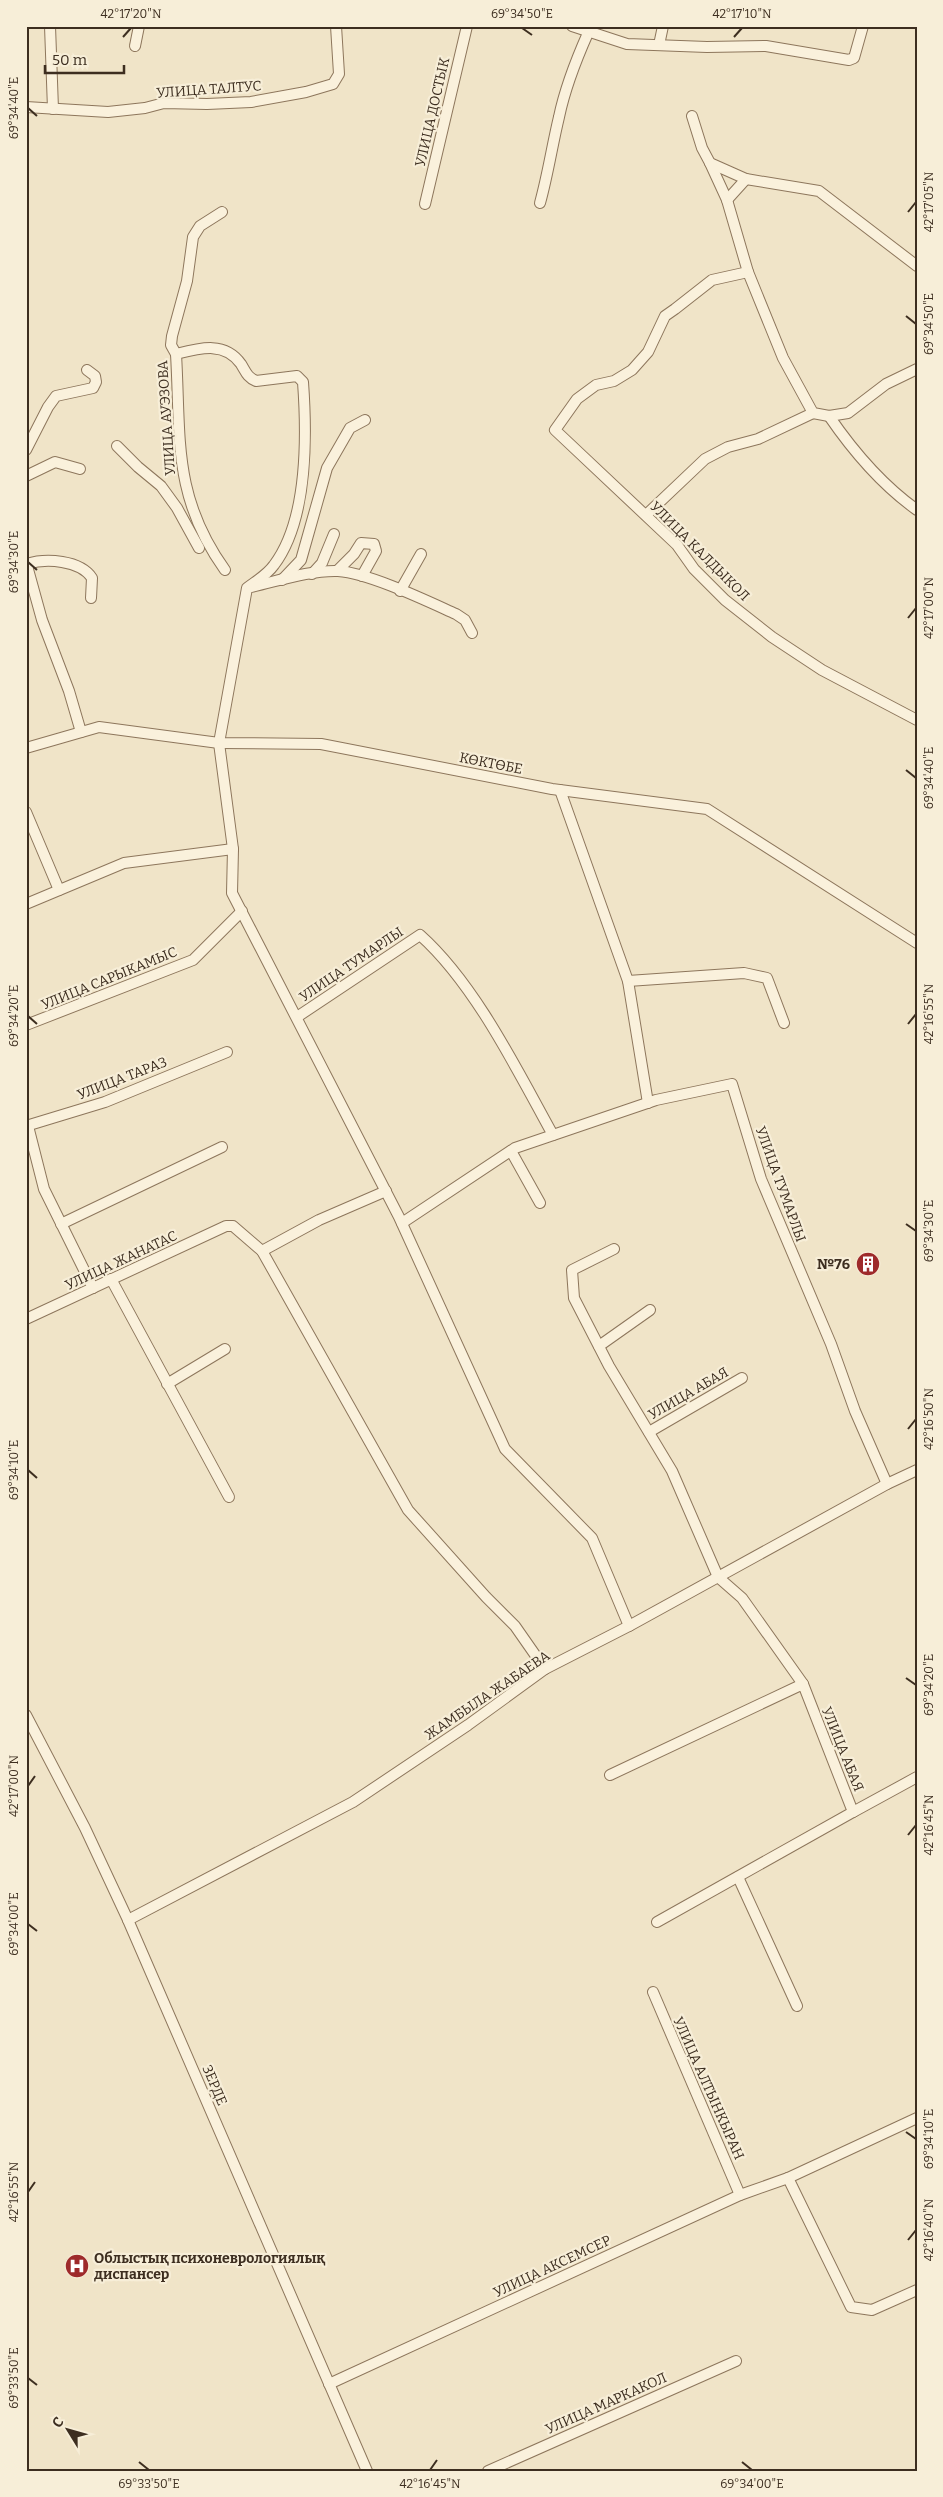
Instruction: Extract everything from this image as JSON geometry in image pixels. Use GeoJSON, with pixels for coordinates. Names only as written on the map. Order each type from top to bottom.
{"type":"FeatureCollection","features":[{"type":"Feature","properties":{"kind":"street"},"geometry":{"type":"LineString","coordinates":[[50,26],[53,109]]}},
{"type":"Feature","properties":{"kind":"street"},"geometry":{"type":"LineString","coordinates":[[135,46],[139,26]]}},
{"type":"Feature","properties":{"kind":"street","name":"УЛИЦА ТАЛТУС"},"geometry":{"type":"LineString","coordinates":[[26,107],[108,112],[145,108],[164,103],[251,102],[306,92],[333,84],[339,74],[336,26]]}},
{"type":"Feature","properties":{"kind":"street","name":"УЛИЦА ДОСТЫК"},"geometry":{"type":"LineString","coordinates":[[425,204],[466,26]]}},
{"type":"Feature","properties":{"kind":"street"},"geometry":{"type":"LineString","coordinates":[[572,26],[588,33],[627,44],[707,47],[766,46],[841,59],[854,58],[863,26]]}},
{"type":"Feature","properties":{"kind":"street"},"geometry":{"type":"LineString","coordinates":[[659,44],[664,26]]}},
{"type":"Feature","properties":{"kind":"street"},"geometry":{"type":"LineString","coordinates":[[540,203],[550,164],[559,115],[574,67],[588,33]]}},
{"type":"Feature","properties":{"kind":"street"},"geometry":{"type":"LineString","coordinates":[[692,116],[702,148],[728,200],[748,272],[783,358],[812,413]]}},
{"type":"Feature","properties":{"kind":"street"},"geometry":{"type":"LineString","coordinates":[[710,163],[746,180],[819,191],[917,266]]}},
{"type":"Feature","properties":{"kind":"street"},"geometry":{"type":"LineString","coordinates":[[728,200],[746,180]]}},
{"type":"Feature","properties":{"kind":"street","name":"УЛИЦА АУЭЗОВА"},"geometry":{"type":"LineString","coordinates":[[222,212],[200,226],[193,237],[187,281],[171,345],[176,354],[182,473],[188,498],[198,524],[225,570]]}},
{"type":"Feature","properties":{"kind":"street","name":"УЛИЦА КАЛДЫКОЛ"},"geometry":{"type":"LineString","coordinates":[[748,272],[712,280],[665,316],[648,352],[632,370],[614,381],[596,385],[577,399],[556,430],[677,545],[694,568],[726,600],[772,637],[822,670],[917,720]]}},
{"type":"Feature","properties":{"kind":"street"},"geometry":{"type":"LineString","coordinates":[[176,354],[220,347],[236,357],[251,379],[256,381],[297,376],[304,382],[304,457],[292,530],[272,568],[248,588]]}},
{"type":"Feature","properties":{"kind":"street"},"geometry":{"type":"LineString","coordinates":[[26,450],[56,396],[93,388],[96,382],[95,376],[87,370]]}},
{"type":"Feature","properties":{"kind":"street"},"geometry":{"type":"LineString","coordinates":[[646,516],[705,459],[728,447],[758,440],[812,413],[829,416],[848,413],[886,384],[917,370]]}},
{"type":"Feature","properties":{"kind":"street"},"geometry":{"type":"LineString","coordinates":[[829,416],[849,445],[899,498],[917,510]]}},
{"type":"Feature","properties":{"kind":"street"},"geometry":{"type":"LineString","coordinates":[[282,581],[301,560],[327,468],[350,428],[365,420]]}},
{"type":"Feature","properties":{"kind":"street"},"geometry":{"type":"LineString","coordinates":[[117,446],[138,468],[161,486],[177,508],[199,548]]}},
{"type":"Feature","properties":{"kind":"street"},"geometry":{"type":"LineString","coordinates":[[26,476],[55,462],[80,469]]}},
{"type":"Feature","properties":{"kind":"street"},"geometry":{"type":"LineString","coordinates":[[312,574],[322,562],[334,534]]}},
{"type":"Feature","properties":{"kind":"street"},"geometry":{"type":"LineString","coordinates":[[337,571],[354,554],[361,543],[374,544],[376,551],[362,576]]}},
{"type":"Feature","properties":{"kind":"street"},"geometry":{"type":"LineString","coordinates":[[400,591],[421,554]]}},
{"type":"Feature","properties":{"kind":"street"},"geometry":{"type":"LineString","coordinates":[[81,732],[72,697],[42,620],[27,563],[46,562],[83,568],[92,578],[91,598]]}},
{"type":"Feature","properties":{"kind":"street"},"geometry":{"type":"LineString","coordinates":[[248,588],[312,574],[337,571],[362,576],[456,614],[465,620],[472,633]]}},
{"type":"Feature","properties":{"kind":"street","name":"УЛИЦА ТУМАРЛЫ"},"geometry":{"type":"LineString","coordinates":[[248,588],[219,743],[233,849],[232,893],[402,1223],[505,1449],[592,1538],[630,1626]]}},
{"type":"Feature","properties":{"kind":"street","name":"КӨКТӨБЕ"},"geometry":{"type":"LineString","coordinates":[[26,748],[98,727],[219,743],[321,744],[560,790],[707,808],[917,943]]}},
{"type":"Feature","properties":{"kind":"street"},"geometry":{"type":"LineString","coordinates":[[560,790],[628,981],[648,1103]]}},
{"type":"Feature","properties":{"kind":"street"},"geometry":{"type":"LineString","coordinates":[[26,812],[59,890]]}},
{"type":"Feature","properties":{"kind":"street"},"geometry":{"type":"LineString","coordinates":[[26,904],[124,863],[233,849]]}},
{"type":"Feature","properties":{"kind":"street","name":"УЛИЦА САРЫКАМЫС"},"geometry":{"type":"LineString","coordinates":[[26,1025],[192,960],[242,911]]}},
{"type":"Feature","properties":{"kind":"street","name":"УЛИЦА ТУМАРЛЫ"},"geometry":{"type":"LineString","coordinates":[[296,1017],[420,935],[441,953],[497,1034],[553,1135]]}},
{"type":"Feature","properties":{"kind":"street"},"geometry":{"type":"LineString","coordinates":[[628,981],[744,974],[767,978],[784,1023]]}},
{"type":"Feature","properties":{"kind":"street","name":"УЛИЦА ТАРАЗ"},"geometry":{"type":"LineString","coordinates":[[27,1126],[105,1102],[227,1052]]}},
{"type":"Feature","properties":{"kind":"street","name":"УЛИЦА ТУМАРЛЫ"},"geometry":{"type":"LineString","coordinates":[[402,1223],[511,1151],[648,1103],[732,1084],[761,1179],[832,1344],[855,1411],[886,1484]]}},
{"type":"Feature","properties":{"kind":"street"},"geometry":{"type":"LineString","coordinates":[[27,1126],[44,1190],[93,1288]]}},
{"type":"Feature","properties":{"kind":"street"},"geometry":{"type":"LineString","coordinates":[[61,1224],[222,1147]]}},
{"type":"Feature","properties":{"kind":"street"},"geometry":{"type":"LineString","coordinates":[[511,1151],[540,1203]]}},
{"type":"Feature","properties":{"kind":"street"},"geometry":{"type":"LineString","coordinates":[[386,1191],[319,1220],[262,1251],[408,1510],[486,1597],[516,1626],[545,1669]]}},
{"type":"Feature","properties":{"kind":"street","name":"УЛИЦА ЖАНАТАС"},"geometry":{"type":"LineString","coordinates":[[26,1319],[226,1226],[233,1226],[238,1229],[246,1240],[262,1251]]}},
{"type":"Feature","properties":{"kind":"street"},"geometry":{"type":"LineString","coordinates":[[614,1249],[572,1270],[574,1298],[599,1346],[672,1471],[718,1577]]}},
{"type":"Feature","properties":{"kind":"street"},"geometry":{"type":"LineString","coordinates":[[111,1280],[229,1497]]}},
{"type":"Feature","properties":{"kind":"street"},"geometry":{"type":"LineString","coordinates":[[599,1346],[650,1310]]}},
{"type":"Feature","properties":{"kind":"street"},"geometry":{"type":"LineString","coordinates":[[167,1384],[225,1349]]}},
{"type":"Feature","properties":{"kind":"street","name":"УЛИЦА АБАЯ"},"geometry":{"type":"LineString","coordinates":[[649,1432],[742,1378]]}},
{"type":"Feature","properties":{"kind":"street","name":"ЖАМБЫЛА ЖАБАЕВА"},"geometry":{"type":"LineString","coordinates":[[128,1920],[353,1802],[468,1725],[545,1669],[630,1626],[886,1484],[917,1470]]}},
{"type":"Feature","properties":{"kind":"street","name":"УЛИЦА АБАЯ"},"geometry":{"type":"LineString","coordinates":[[657,1922],[853,1812],[803,1684],[742,1598],[718,1577]]}},
{"type":"Feature","properties":{"kind":"street"},"geometry":{"type":"LineString","coordinates":[[610,1775],[803,1684]]}},
{"type":"Feature","properties":{"kind":"street","name":"ЗЕРДЕ"},"geometry":{"type":"LineString","coordinates":[[26,1715],[128,1920],[367,2471]]}},
{"type":"Feature","properties":{"kind":"street"},"geometry":{"type":"LineString","coordinates":[[853,1812],[917,1777]]}},
{"type":"Feature","properties":{"kind":"street"},"geometry":{"type":"LineString","coordinates":[[738,1877],[797,2006]]}},
{"type":"Feature","properties":{"kind":"street","name":"УЛИЦА АЛТЫНКЫРАН"},"geometry":{"type":"LineString","coordinates":[[653,1992],[740,2195]]}},
{"type":"Feature","properties":{"kind":"street","name":"УЛИЦА АКСЕМСЕР"},"geometry":{"type":"LineString","coordinates":[[330,2384],[740,2195],[788,2178],[917,2118]]}},
{"type":"Feature","properties":{"kind":"street"},"geometry":{"type":"LineString","coordinates":[[788,2178],[851,2306],[872,2310],[917,2290]]}},
{"type":"Feature","properties":{"kind":"street","name":"УЛИЦА МАРКАКОЛ"},"geometry":{"type":"LineString","coordinates":[[488,2471],[736,2361]]}},
{"type":"Feature","properties":{"kind":"place","name":"№76"},"geometry":{"type":"Point","coordinates":[868,1264]}},
{"type":"Feature","properties":{"kind":"place","name":"Облыстық психоневрологиялық диспансер"},"geometry":{"type":"Point","coordinates":[77,2266]}}]}
